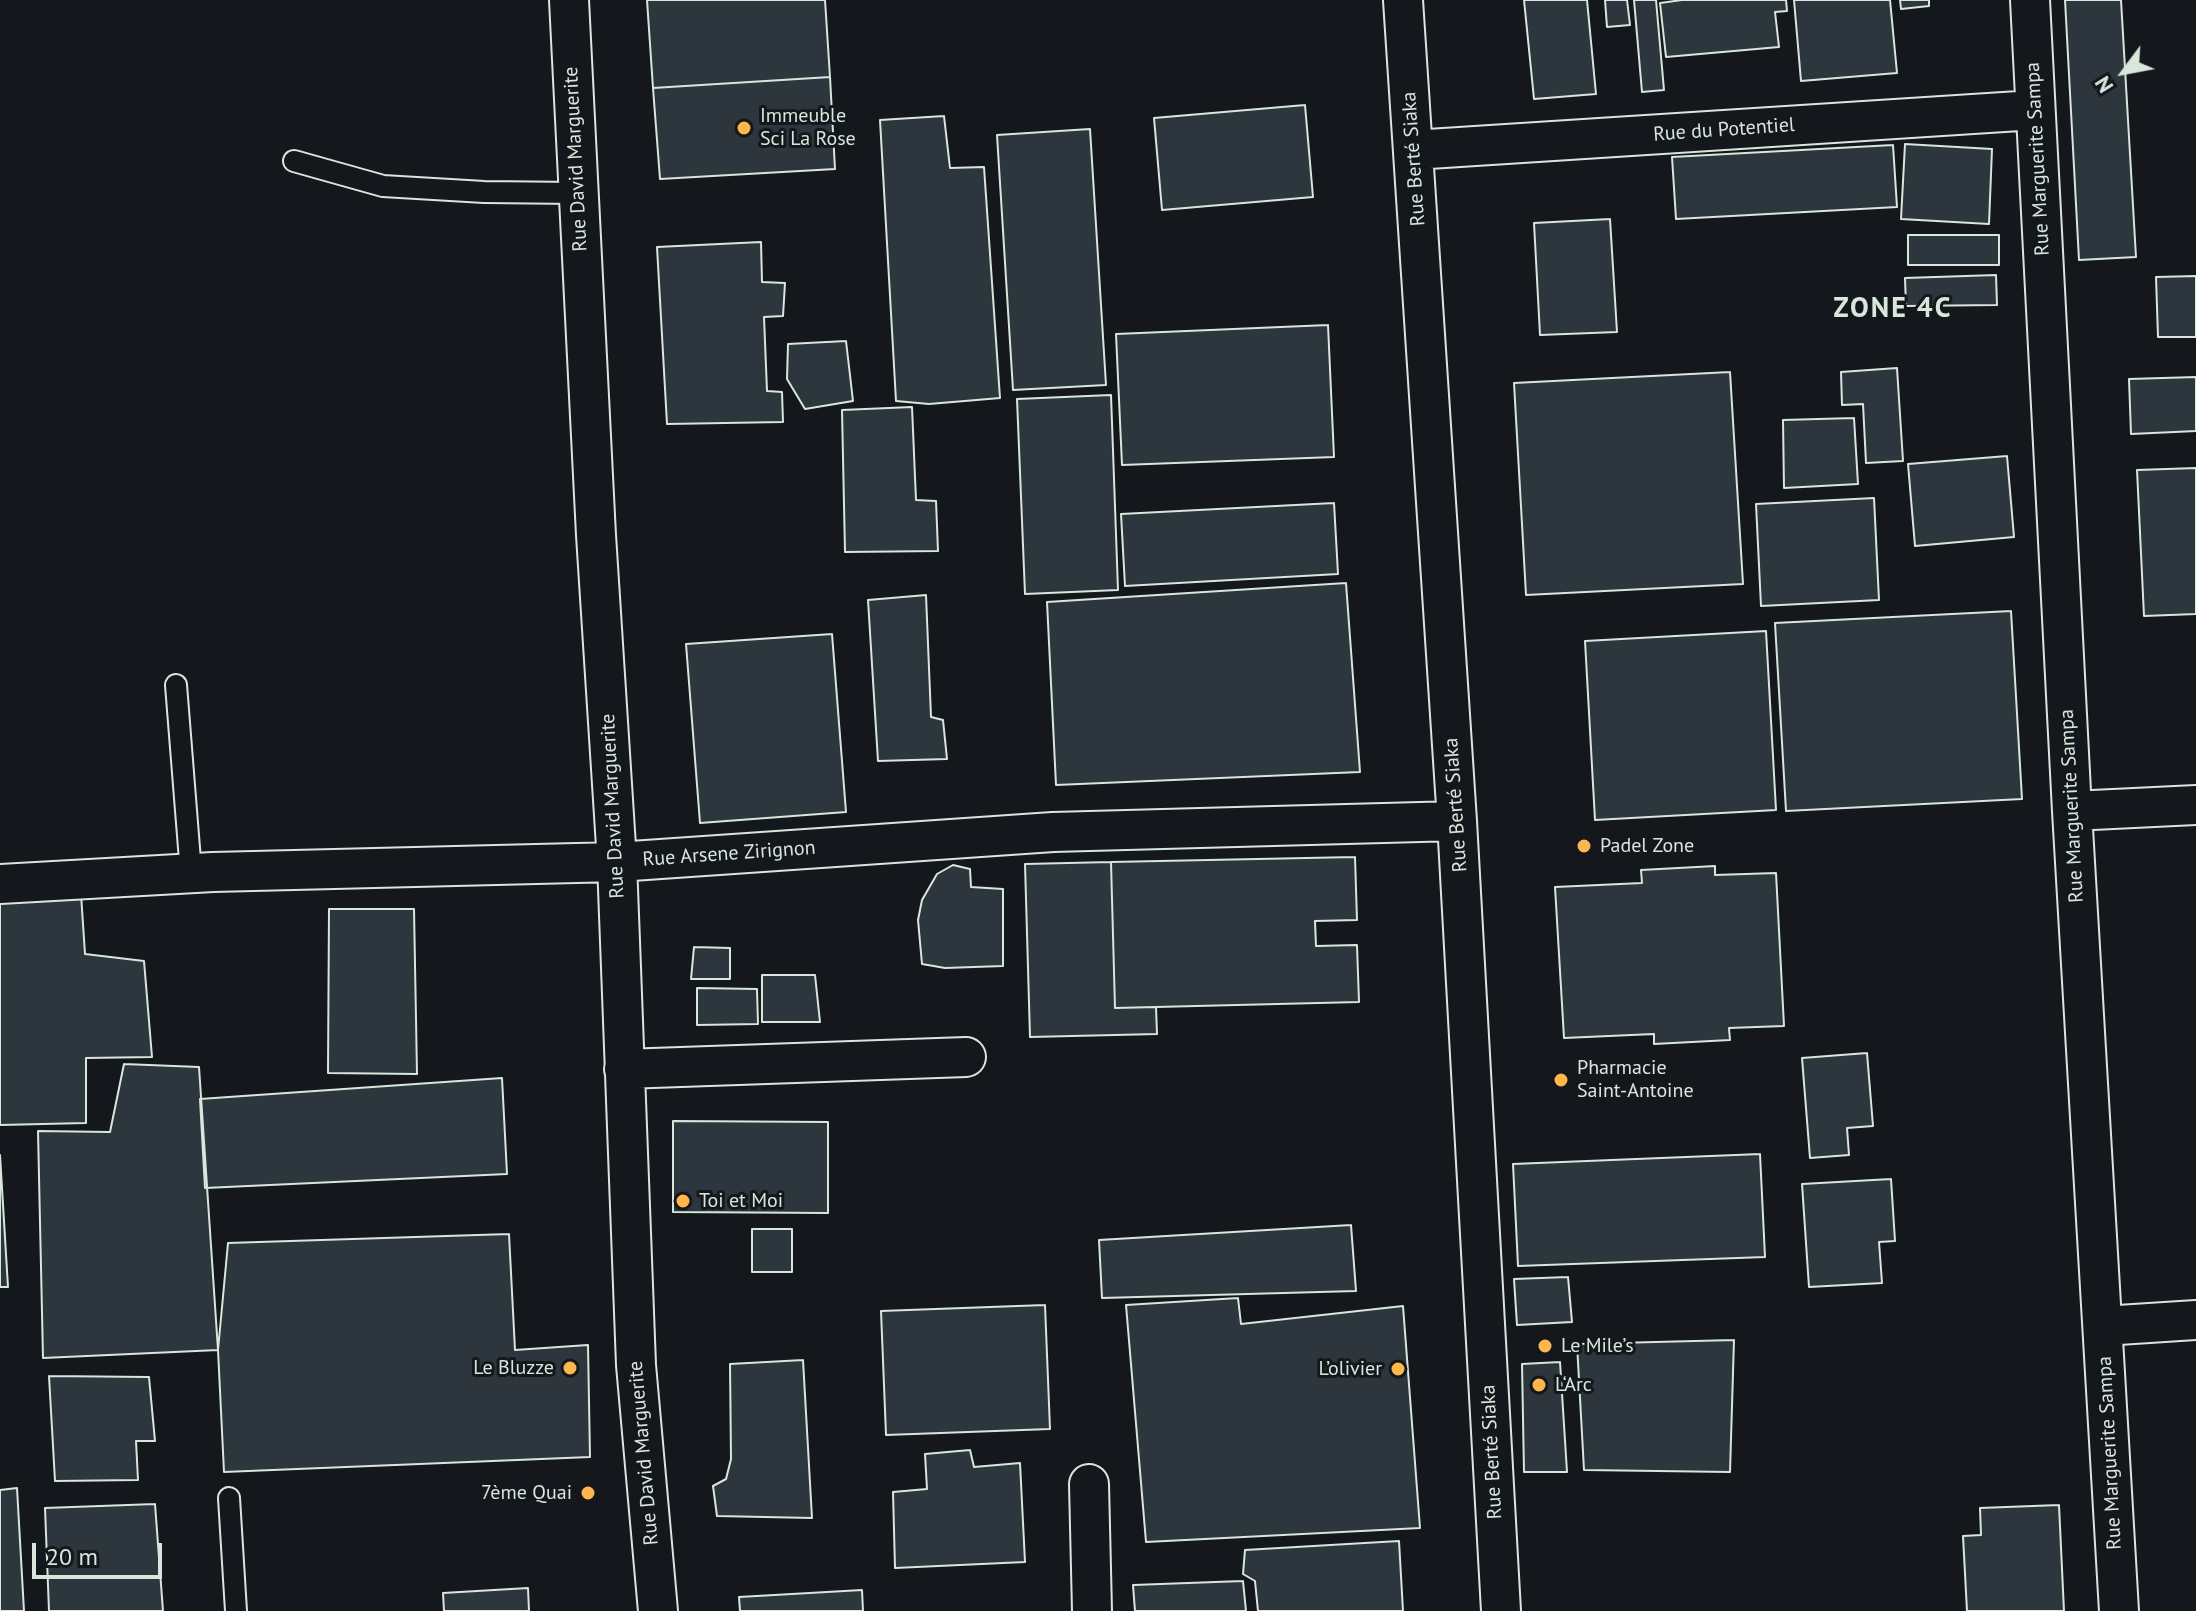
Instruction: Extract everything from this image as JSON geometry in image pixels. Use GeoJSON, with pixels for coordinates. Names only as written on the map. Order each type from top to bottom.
{"type":"FeatureCollection","features":[{"type":"Feature","properties":{"kind":"street","name":"Rue David Marguerite"},"geometry":{"type":"LineString","coordinates":[[569,0],[577,193],[617,862],[636,1365],[658,1611]]}},
{"type":"Feature","properties":{"kind":"street","name":"Rue Berté Siaka"},"geometry":{"type":"LineString","coordinates":[[1403,0],[1457,821],[1501,1611]]}},
{"type":"Feature","properties":{"kind":"street","name":"Rue Marguerite Sampa"},"geometry":{"type":"LineString","coordinates":[[2030,0],[2072,811],[2119,1611]]}},
{"type":"Feature","properties":{"kind":"street","name":"Rue du Potentiel"},"geometry":{"type":"LineString","coordinates":[[1413,150],[2035,110]]}},
{"type":"Feature","properties":{"kind":"street"},"geometry":{"type":"LineString","coordinates":[[2072,811],[2196,805]]}},
{"type":"Feature","properties":{"kind":"street","name":"Rue Arsene Zirignon"},"geometry":{"type":"LineString","coordinates":[[0,884],[191,873],[617,862],[1053,832],[1457,821]]}},
{"type":"Feature","properties":{"kind":"street"},"geometry":{"type":"LineString","coordinates":[[624,1069],[966,1057]]}},
{"type":"Feature","properties":{"kind":"street"},"geometry":{"type":"LineString","coordinates":[[2103,1326],[2196,1320]]}},
{"type":"Feature","properties":{"kind":"street"},"geometry":{"type":"LineString","coordinates":[[1089,1484],[1092,1611]]}},
{"type":"Feature","properties":{"kind":"lane"},"geometry":{"type":"LineString","coordinates":[[294,161],[383,186],[577,193]]}},
{"type":"Feature","properties":{"kind":"lane"},"geometry":{"type":"LineString","coordinates":[[176,685],[191,873]]}},
{"type":"Feature","properties":{"kind":"lane"},"geometry":{"type":"LineString","coordinates":[[229,1498],[236,1611]]}},
{"type":"Feature","properties":{"kind":"building"},"geometry":{"type":"Polygon","coordinates":[[[647,0],[825,0],[830,77],[653,88],[647,0]]]}},
{"type":"Feature","properties":{"kind":"building"},"geometry":{"type":"Polygon","coordinates":[[[1524,0],[1587,0],[1596,94],[1534,99],[1524,0]]]}},
{"type":"Feature","properties":{"kind":"building"},"geometry":{"type":"Polygon","coordinates":[[[1605,0],[1627,0],[1630,25],[1607,27],[1605,0]]]}},
{"type":"Feature","properties":{"kind":"building"},"geometry":{"type":"Polygon","coordinates":[[[1634,0],[1656,0],[1664,90],[1642,92],[1634,0]]]}},
{"type":"Feature","properties":{"kind":"building"},"geometry":{"type":"Polygon","coordinates":[[[1682,0],[1786,0],[1787,11],[1775,12],[1779,47],[1666,57],[1660,3],[1682,0]]]}},
{"type":"Feature","properties":{"kind":"building"},"geometry":{"type":"Polygon","coordinates":[[[1794,0],[1890,0],[1897,73],[1801,81],[1794,0]]]}},
{"type":"Feature","properties":{"kind":"building"},"geometry":{"type":"Polygon","coordinates":[[[1900,0],[1929,0],[1929,6],[1901,9],[1900,0]]]}},
{"type":"Feature","properties":{"kind":"building"},"geometry":{"type":"Polygon","coordinates":[[[2065,0],[2121,0],[2136,257],[2079,260],[2065,0]]]}},
{"type":"Feature","properties":{"kind":"building","name":"Immeuble Sci La Rose"},"geometry":{"type":"Polygon","coordinates":[[[830,77],[835,169],[660,179],[653,88],[830,77]]]}},
{"type":"Feature","properties":{"kind":"building"},"geometry":{"type":"Polygon","coordinates":[[[1305,105],[1313,197],[1162,210],[1154,118],[1305,105]]]}},
{"type":"Feature","properties":{"kind":"building"},"geometry":{"type":"Polygon","coordinates":[[[944,116],[950,168],[984,167],[1000,398],[929,404],[896,401],[880,120],[944,116]]]}},
{"type":"Feature","properties":{"kind":"building"},"geometry":{"type":"Polygon","coordinates":[[[1090,129],[1106,385],[1013,390],[997,135],[1090,129]]]}},
{"type":"Feature","properties":{"kind":"building"},"geometry":{"type":"Polygon","coordinates":[[[1905,144],[1992,149],[1989,224],[1901,219],[1905,144]]]}},
{"type":"Feature","properties":{"kind":"building"},"geometry":{"type":"Polygon","coordinates":[[[1893,145],[1897,207],[1676,219],[1672,157],[1893,145]]]}},
{"type":"Feature","properties":{"kind":"building"},"geometry":{"type":"Polygon","coordinates":[[[1610,219],[1617,332],[1540,335],[1534,223],[1610,219]]]}},
{"type":"Feature","properties":{"kind":"building"},"geometry":{"type":"Polygon","coordinates":[[[1908,235],[1999,235],[1999,265],[1908,265],[1908,235]]]}},
{"type":"Feature","properties":{"kind":"building"},"geometry":{"type":"Polygon","coordinates":[[[761,242],[762,282],[785,283],[783,316],[764,317],[767,391],[782,392],[783,422],[667,424],[657,247],[761,242]]]}},
{"type":"Feature","properties":{"kind":"building"},"geometry":{"type":"Polygon","coordinates":[[[1996,275],[1997,305],[1906,306],[1905,278],[1996,275]]]}},
{"type":"Feature","properties":{"kind":"building"},"geometry":{"type":"Polygon","coordinates":[[[2196,276],[2196,337],[2158,337],[2156,277],[2196,276]]]}},
{"type":"Feature","properties":{"kind":"building"},"geometry":{"type":"Polygon","coordinates":[[[1328,325],[1334,457],[1122,465],[1116,334],[1328,325]]]}},
{"type":"Feature","properties":{"kind":"building"},"geometry":{"type":"Polygon","coordinates":[[[846,341],[853,401],[805,409],[787,379],[788,344],[846,341]]]}},
{"type":"Feature","properties":{"kind":"building"},"geometry":{"type":"Polygon","coordinates":[[[1897,368],[1903,461],[1866,463],[1863,404],[1842,405],[1841,372],[1897,368]]]}},
{"type":"Feature","properties":{"kind":"building"},"geometry":{"type":"Polygon","coordinates":[[[1730,372],[1743,584],[1526,595],[1514,383],[1730,372]]]}},
{"type":"Feature","properties":{"kind":"building"},"geometry":{"type":"Polygon","coordinates":[[[2196,377],[2196,431],[2131,434],[2129,379],[2196,377]]]}},
{"type":"Feature","properties":{"kind":"building"},"geometry":{"type":"Polygon","coordinates":[[[1111,395],[1118,590],[1025,594],[1017,399],[1111,395]]]}},
{"type":"Feature","properties":{"kind":"building"},"geometry":{"type":"Polygon","coordinates":[[[912,407],[916,500],[936,501],[938,551],[845,552],[842,410],[912,407]]]}},
{"type":"Feature","properties":{"kind":"building"},"geometry":{"type":"Polygon","coordinates":[[[1854,418],[1858,484],[1784,488],[1783,420],[1854,418]]]}},
{"type":"Feature","properties":{"kind":"building"},"geometry":{"type":"Polygon","coordinates":[[[2007,456],[2014,537],[1915,546],[1908,464],[2007,456]]]}},
{"type":"Feature","properties":{"kind":"building"},"geometry":{"type":"Polygon","coordinates":[[[2196,468],[2196,614],[2144,616],[2137,470],[2196,468]]]}},
{"type":"Feature","properties":{"kind":"building"},"geometry":{"type":"Polygon","coordinates":[[[1874,498],[1879,600],[1761,606],[1756,504],[1874,498]]]}},
{"type":"Feature","properties":{"kind":"building"},"geometry":{"type":"Polygon","coordinates":[[[1334,503],[1338,574],[1125,586],[1121,514],[1334,503]]]}},
{"type":"Feature","properties":{"kind":"building"},"geometry":{"type":"Polygon","coordinates":[[[1346,583],[1360,772],[1056,785],[1047,602],[1346,583]]]}},
{"type":"Feature","properties":{"kind":"building"},"geometry":{"type":"Polygon","coordinates":[[[926,595],[931,717],[943,720],[947,759],[878,761],[868,600],[926,595]]]}},
{"type":"Feature","properties":{"kind":"building"},"geometry":{"type":"Polygon","coordinates":[[[2011,611],[2022,799],[1786,811],[1775,623],[2011,611]]]}},
{"type":"Feature","properties":{"kind":"building"},"geometry":{"type":"Polygon","coordinates":[[[1766,631],[1776,810],[1595,820],[1585,641],[1766,631]]]}},
{"type":"Feature","properties":{"kind":"building"},"geometry":{"type":"Polygon","coordinates":[[[832,634],[846,812],[700,823],[686,644],[832,634]]]}},
{"type":"Feature","properties":{"kind":"building"},"geometry":{"type":"Polygon","coordinates":[[[1355,857],[1357,920],[1315,921],[1316,946],[1357,945],[1359,1002],[1115,1008],[1111,862],[1355,857]]]}},
{"type":"Feature","properties":{"kind":"building"},"geometry":{"type":"Polygon","coordinates":[[[1111,862],[1115,1008],[1156,1007],[1157,1034],[1030,1037],[1025,864],[1111,862]]]}},
{"type":"Feature","properties":{"kind":"building"},"geometry":{"type":"Polygon","coordinates":[[[953,865],[970,869],[971,887],[1003,889],[1003,966],[945,968],[922,964],[918,920],[922,900],[937,874],[953,865]]]}},
{"type":"Feature","properties":{"kind":"building"},"geometry":{"type":"Polygon","coordinates":[[[1715,866],[1715,875],[1776,873],[1784,1026],[1729,1028],[1730,1040],[1654,1044],[1654,1034],[1564,1038],[1555,887],[1642,883],[1641,870],[1715,866]]]}},
{"type":"Feature","properties":{"kind":"building"},"geometry":{"type":"Polygon","coordinates":[[[81,894],[85,954],[144,961],[152,1057],[86,1058],[86,1123],[0,1125],[0,896],[81,894]]]}},
{"type":"Feature","properties":{"kind":"building"},"geometry":{"type":"Polygon","coordinates":[[[329,909],[414,909],[417,1074],[328,1073],[329,909]]]}},
{"type":"Feature","properties":{"kind":"building"},"geometry":{"type":"Polygon","coordinates":[[[694,947],[730,948],[730,979],[691,979],[694,947]]]}},
{"type":"Feature","properties":{"kind":"building"},"geometry":{"type":"Polygon","coordinates":[[[762,975],[815,975],[820,1022],[762,1022],[762,975]]]}},
{"type":"Feature","properties":{"kind":"building"},"geometry":{"type":"Polygon","coordinates":[[[697,988],[757,989],[758,1024],[697,1025],[697,988]]]}},
{"type":"Feature","properties":{"kind":"building"},"geometry":{"type":"Polygon","coordinates":[[[1867,1053],[1873,1126],[1847,1128],[1849,1155],[1810,1158],[1802,1058],[1867,1053]]]}},
{"type":"Feature","properties":{"kind":"building"},"geometry":{"type":"Polygon","coordinates":[[[124,1064],[199,1067],[218,1350],[43,1358],[38,1131],[110,1132],[124,1064]]]}},
{"type":"Feature","properties":{"kind":"building"},"geometry":{"type":"Polygon","coordinates":[[[502,1078],[507,1174],[205,1188],[200,1099],[502,1078]]]}},
{"type":"Feature","properties":{"kind":"building"},"geometry":{"type":"Polygon","coordinates":[[[673,1121],[828,1122],[828,1213],[673,1212],[673,1121]]]}},
{"type":"Feature","properties":{"kind":"building"},"geometry":{"type":"Polygon","coordinates":[[[1760,1154],[1765,1257],[1518,1266],[1513,1164],[1760,1154]]]}},
{"type":"Feature","properties":{"kind":"building"},"geometry":{"type":"Polygon","coordinates":[[[0,1155],[8,1287],[0,1287],[0,1155]]]}},
{"type":"Feature","properties":{"kind":"building"},"geometry":{"type":"Polygon","coordinates":[[[1891,1179],[1895,1241],[1879,1242],[1882,1283],[1809,1287],[1802,1184],[1891,1179]]]}},
{"type":"Feature","properties":{"kind":"building"},"geometry":{"type":"Polygon","coordinates":[[[1351,1225],[1356,1291],[1102,1298],[1099,1240],[1351,1225]]]}},
{"type":"Feature","properties":{"kind":"building"},"geometry":{"type":"Polygon","coordinates":[[[752,1229],[792,1229],[792,1272],[752,1272],[752,1229]]]}},
{"type":"Feature","properties":{"kind":"building"},"geometry":{"type":"Polygon","coordinates":[[[509,1234],[515,1350],[588,1345],[590,1457],[224,1472],[218,1350],[228,1243],[509,1234]]]}},
{"type":"Feature","properties":{"kind":"building"},"geometry":{"type":"Polygon","coordinates":[[[1568,1277],[1572,1322],[1517,1325],[1514,1279],[1568,1277]]]}},
{"type":"Feature","properties":{"kind":"building"},"geometry":{"type":"Polygon","coordinates":[[[1238,1298],[1241,1324],[1403,1306],[1420,1528],[1146,1542],[1126,1305],[1238,1298]]]}},
{"type":"Feature","properties":{"kind":"building"},"geometry":{"type":"Polygon","coordinates":[[[1045,1305],[1050,1429],[886,1435],[881,1311],[1045,1305]]]}},
{"type":"Feature","properties":{"kind":"building"},"geometry":{"type":"Polygon","coordinates":[[[1734,1340],[1730,1472],[1584,1470],[1577,1344],[1734,1340]]]}},
{"type":"Feature","properties":{"kind":"building"},"geometry":{"type":"Polygon","coordinates":[[[803,1360],[812,1518],[717,1516],[713,1486],[726,1479],[731,1459],[730,1364],[803,1360]]]}},
{"type":"Feature","properties":{"kind":"building"},"geometry":{"type":"Polygon","coordinates":[[[1560,1362],[1567,1472],[1524,1472],[1522,1364],[1560,1362]]]}},
{"type":"Feature","properties":{"kind":"building"},"geometry":{"type":"Polygon","coordinates":[[[49,1376],[149,1377],[155,1441],[136,1441],[138,1480],[55,1481],[49,1376]]]}},
{"type":"Feature","properties":{"kind":"building"},"geometry":{"type":"Polygon","coordinates":[[[970,1450],[974,1467],[1020,1463],[1025,1562],[895,1568],[893,1492],[927,1489],[925,1454],[970,1450]]]}},
{"type":"Feature","properties":{"kind":"building"},"geometry":{"type":"Polygon","coordinates":[[[17,1488],[24,1611],[0,1611],[0,1490],[17,1488]]]}},
{"type":"Feature","properties":{"kind":"building"},"geometry":{"type":"Polygon","coordinates":[[[155,1504],[163,1611],[49,1611],[45,1508],[155,1504]]]}},
{"type":"Feature","properties":{"kind":"building"},"geometry":{"type":"Polygon","coordinates":[[[2059,1505],[2064,1611],[1967,1611],[1963,1536],[1981,1535],[1980,1508],[2059,1505]]]}},
{"type":"Feature","properties":{"kind":"building"},"geometry":{"type":"Polygon","coordinates":[[[1399,1541],[1403,1611],[1258,1611],[1255,1581],[1243,1574],[1245,1550],[1399,1541]]]}},
{"type":"Feature","properties":{"kind":"building"},"geometry":{"type":"Polygon","coordinates":[[[1243,1581],[1246,1611],[1135,1611],[1133,1585],[1243,1581]]]}},
{"type":"Feature","properties":{"kind":"building"},"geometry":{"type":"Polygon","coordinates":[[[528,1588],[529,1611],[444,1611],[443,1593],[528,1588]]]}},
{"type":"Feature","properties":{"kind":"building"},"geometry":{"type":"Polygon","coordinates":[[[862,1590],[863,1611],[740,1611],[739,1597],[862,1590]]]}},
{"type":"Feature","properties":{"kind":"place","name":"Immeuble Sci La Rose"},"geometry":{"type":"Point","coordinates":[744,128]}},
{"type":"Feature","properties":{"kind":"place","name":"Padel Zone"},"geometry":{"type":"Point","coordinates":[1584,846]}},
{"type":"Feature","properties":{"kind":"place","name":"Pharmacie Saint-Antoine"},"geometry":{"type":"Point","coordinates":[1561,1080]}},
{"type":"Feature","properties":{"kind":"place","name":"Toi et Moi"},"geometry":{"type":"Point","coordinates":[683,1201]}},
{"type":"Feature","properties":{"kind":"place","name":"Le Mile’s"},"geometry":{"type":"Point","coordinates":[1545,1346]}},
{"type":"Feature","properties":{"kind":"place","name":"Le Bluzze"},"geometry":{"type":"Point","coordinates":[570,1368]}},
{"type":"Feature","properties":{"kind":"place","name":"L’olivier"},"geometry":{"type":"Point","coordinates":[1398,1369]}},
{"type":"Feature","properties":{"kind":"place","name":"L‘Arc"},"geometry":{"type":"Point","coordinates":[1539,1385]}},
{"type":"Feature","properties":{"kind":"place","name":"7ème Quai"},"geometry":{"type":"Point","coordinates":[588,1493]}},
{"type":"Feature","properties":{"kind":"district","name":"ZONE 4C"},"geometry":{"type":"Point","coordinates":[1893,309]}}]}
